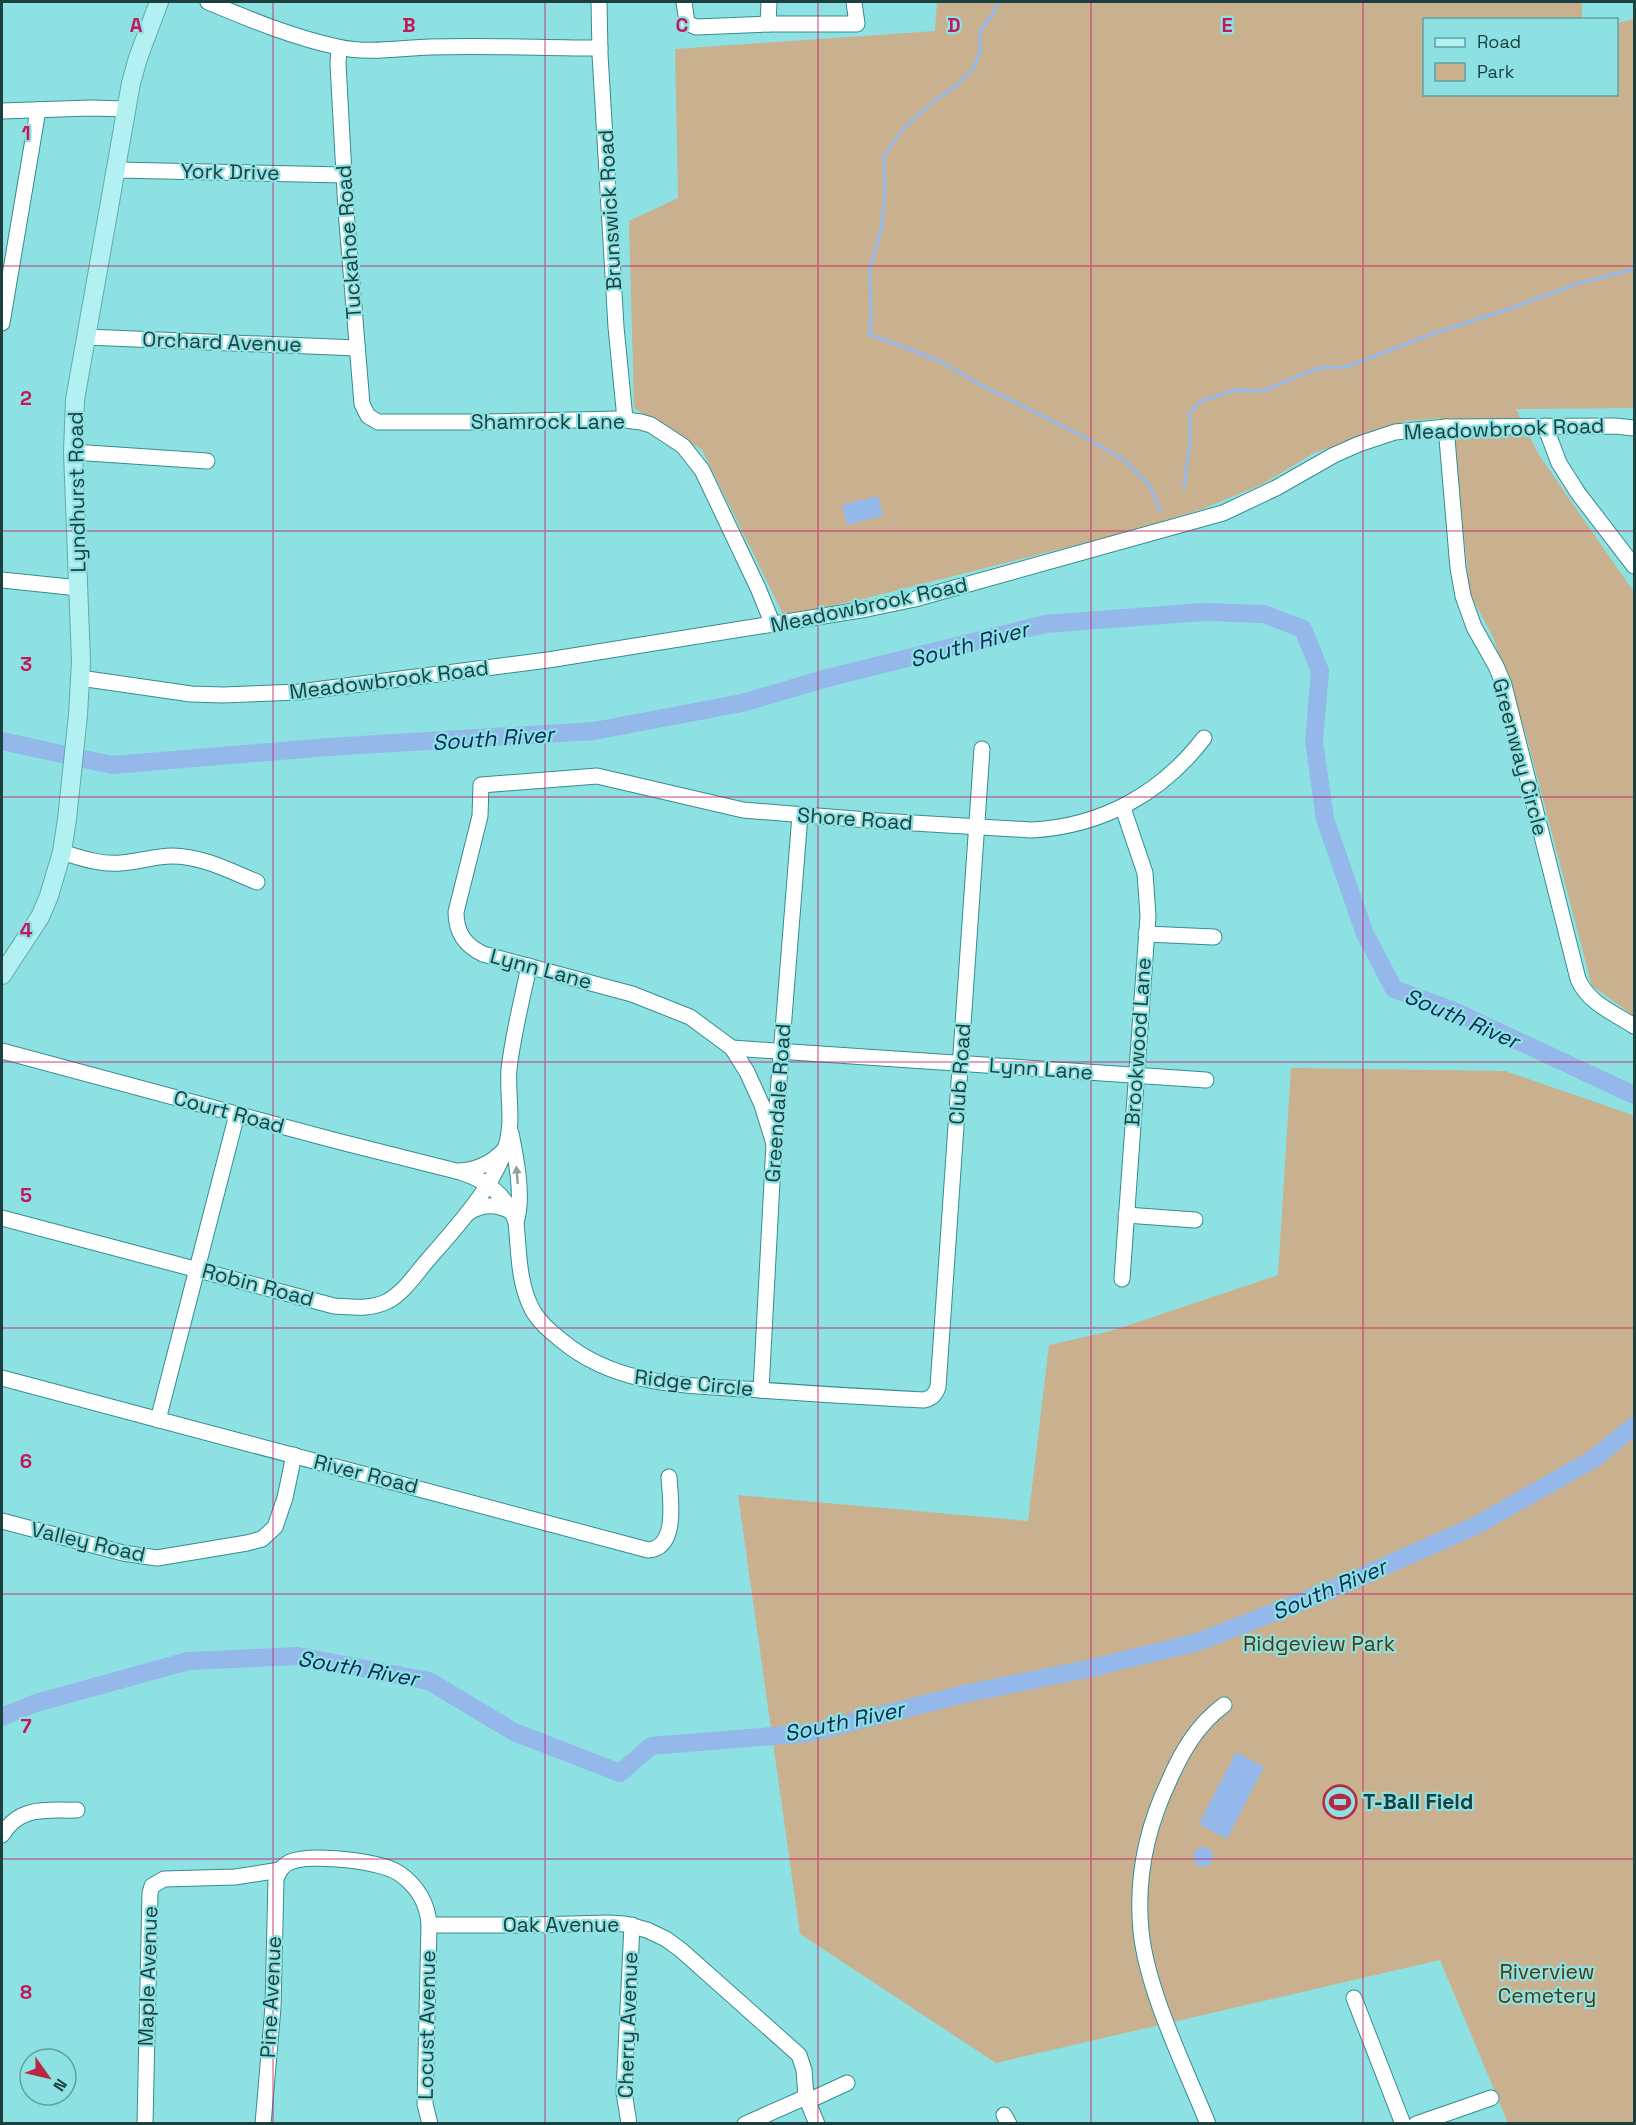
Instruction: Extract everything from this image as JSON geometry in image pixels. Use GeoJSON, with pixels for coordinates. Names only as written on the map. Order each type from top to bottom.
{"type":"FeatureCollection","features":[{"type":"Feature","properties":{"kind":"main road","name":"Lyndhurst Road"},"geometry":{"type":"LineString","coordinates":[[2,975],[40,917],[50,896],[62,852],[78,715],[80,678],[81,633],[73,452],[75,400],[126,109],[138,58],[159,2]]}},
{"type":"Feature","properties":{"kind":"street"},"geometry":{"type":"LineString","coordinates":[[208,2],[301,37],[339,48],[386,50],[509,46],[600,48]]}},
{"type":"Feature","properties":{"kind":"street","name":"Brunswick Road"},"geometry":{"type":"LineString","coordinates":[[599,2],[616,327],[625,419]]}},
{"type":"Feature","properties":{"kind":"street"},"geometry":{"type":"LineString","coordinates":[[684,2],[685,19],[691,26],[857,24],[854,2]]}},
{"type":"Feature","properties":{"kind":"street"},"geometry":{"type":"LineString","coordinates":[[768,24],[770,2]]}},
{"type":"Feature","properties":{"kind":"street","name":"Tuckahoe Road"},"geometry":{"type":"LineString","coordinates":[[339,48],[343,175],[364,410],[372,419],[384,422]]}},
{"type":"Feature","properties":{"kind":"street"},"geometry":{"type":"LineString","coordinates":[[2,111],[126,109]]}},
{"type":"Feature","properties":{"kind":"street"},"geometry":{"type":"LineString","coordinates":[[2,322],[38,110]]}},
{"type":"Feature","properties":{"kind":"street","name":"York Drive"},"geometry":{"type":"LineString","coordinates":[[116,170],[343,175]]}},
{"type":"Feature","properties":{"kind":"street","name":"Orchard Avenue"},"geometry":{"type":"LineString","coordinates":[[86,337],[357,348]]}},
{"type":"Feature","properties":{"kind":"street","name":"Shamrock Lane"},"geometry":{"type":"LineString","coordinates":[[384,422],[625,419],[641,422],[664,432],[683,446],[702,470],[750,570],[773,625]]}},
{"type":"Feature","properties":{"kind":"street"},"geometry":{"type":"LineString","coordinates":[[1545,426],[1559,463],[1578,492],[1635,566]]}},
{"type":"Feature","properties":{"kind":"street","name":"Meadowbrook Road"},"geometry":{"type":"LineString","coordinates":[[80,678],[191,694],[299,692],[548,660],[773,625],[915,599],[1223,513],[1335,455],[1395,432],[1446,427],[1615,426],[1635,428]]}},
{"type":"Feature","properties":{"kind":"street","name":"Greenway Circle"},"geometry":{"type":"LineString","coordinates":[[1446,427],[1458,568],[1463,596],[1474,627],[1504,685],[1578,979],[1594,1001],[1634,1025]]}},
{"type":"Feature","properties":{"kind":"street"},"geometry":{"type":"LineString","coordinates":[[73,452],[207,461]]}},
{"type":"Feature","properties":{"kind":"street"},"geometry":{"type":"LineString","coordinates":[[2,580],[79,588]]}},
{"type":"Feature","properties":{"kind":"street","name":"Shore Road"},"geometry":{"type":"LineString","coordinates":[[481,785],[597,776],[712,805],[743,810],[976,827],[1050,829],[1094,819],[1123,808],[1162,782],[1179,767],[1204,738]]}},
{"type":"Feature","properties":{"kind":"street","name":"Club Road"},"geometry":{"type":"LineString","coordinates":[[932,1397],[938,1387],[982,749]]}},
{"type":"Feature","properties":{"kind":"street","name":"Lynn Lane"},"geometry":{"type":"LineString","coordinates":[[481,785],[480,816],[456,912],[458,929],[468,945],[477,951],[632,994],[690,1017],[732,1048],[747,1072],[762,1105],[774,1144]]}},
{"type":"Feature","properties":{"kind":"street","name":"Brookwood Lane"},"geometry":{"type":"LineString","coordinates":[[1122,1279],[1148,902],[1145,873],[1123,808]]}},
{"type":"Feature","properties":{"kind":"street","name":"Greendale Road"},"geometry":{"type":"LineString","coordinates":[[761,1390],[774,1144],[800,815]]}},
{"type":"Feature","properties":{"kind":"street"},"geometry":{"type":"LineString","coordinates":[[62,852],[103,863],[121,863],[156,857],[190,858],[207,862],[257,882]]}},
{"type":"Feature","properties":{"kind":"street"},"geometry":{"type":"LineString","coordinates":[[1146,934],[1214,937]]}},
{"type":"Feature","properties":{"kind":"street","name":"Ridge Circle"},"geometry":{"type":"LineString","coordinates":[[487,1185],[506,1148],[510,1127],[510,1068],[529,966]]}},
{"type":"Feature","properties":{"kind":"street","name":"Lynn Lane"},"geometry":{"type":"LineString","coordinates":[[732,1048],[1206,1080]]}},
{"type":"Feature","properties":{"kind":"street","name":"Court Road"},"geometry":{"type":"LineString","coordinates":[[2,1051],[458,1172],[487,1185]]}},
{"type":"Feature","properties":{"kind":"street"},"geometry":{"type":"LineString","coordinates":[[158,1420],[237,1114]]}},
{"type":"Feature","properties":{"kind":"street","name":"Ridge Circle"},"geometry":{"type":"LineString","coordinates":[[510,1127],[515,1151],[520,1210],[514,1217],[523,1287],[530,1305],[546,1327],[572,1349],[594,1363],[657,1383],[924,1400],[932,1397]]}},
{"type":"Feature","properties":{"kind":"street","name":"Court Road"},"geometry":{"type":"LineString","coordinates":[[458,1172],[472,1170],[486,1164],[506,1148]]}},
{"type":"Feature","properties":{"kind":"street"},"geometry":{"type":"LineString","coordinates":[[458,1172],[472,1189],[470,1208],[491,1205],[506,1208],[514,1217]]}},
{"type":"Feature","properties":{"kind":"street"},"geometry":{"type":"LineString","coordinates":[[487,1185],[500,1194],[514,1217]]}},
{"type":"Feature","properties":{"kind":"street","name":"Robin Road"},"geometry":{"type":"LineString","coordinates":[[2,1218],[334,1306],[358,1308],[371,1307],[399,1293],[487,1185]]}},
{"type":"Feature","properties":{"kind":"street"},"geometry":{"type":"LineString","coordinates":[[1126,1215],[1195,1220]]}},
{"type":"Feature","properties":{"kind":"street","name":"River Road"},"geometry":{"type":"LineString","coordinates":[[2,1378],[158,1420],[212,1432],[648,1550],[657,1548],[670,1528],[669,1477]]}},
{"type":"Feature","properties":{"kind":"street","name":"Valley Road"},"geometry":{"type":"LineString","coordinates":[[2,1521],[123,1553],[157,1558],[247,1544],[262,1539],[275,1527],[285,1498],[294,1455]]}},
{"type":"Feature","properties":{"kind":"street"},"geometry":{"type":"LineString","coordinates":[[1208,2124],[1167,2023],[1153,1981],[1141,1931],[1141,1868],[1155,1816],[1177,1763],[1198,1729],[1224,1705]]}},
{"type":"Feature","properties":{"kind":"street"},"geometry":{"type":"LineString","coordinates":[[2,1835],[11,1822],[29,1811],[77,1809]]}},
{"type":"Feature","properties":{"kind":"street"},"geometry":{"type":"LineString","coordinates":[[280,1870],[291,1862],[317,1858],[382,1865],[400,1873],[413,1885],[426,1908],[429,1925]]}},
{"type":"Feature","properties":{"kind":"street","name":"Maple Avenue"},"geometry":{"type":"LineString","coordinates":[[145,2124],[152,1886],[164,1879],[236,1877],[280,1870]]}},
{"type":"Feature","properties":{"kind":"street","name":"Pine Avenue"},"geometry":{"type":"LineString","coordinates":[[263,2124],[273,2007],[276,1879],[280,1870]]}},
{"type":"Feature","properties":{"kind":"street","name":"Oak Avenue"},"geometry":{"type":"LineString","coordinates":[[429,1925],[608,1923],[632,1925],[657,1934],[673,1944],[783,2039],[802,2060],[807,2099],[817,2124]]}},
{"type":"Feature","properties":{"kind":"street","name":"Locust Avenue"},"geometry":{"type":"LineString","coordinates":[[429,1925],[425,2104],[430,2124]]}},
{"type":"Feature","properties":{"kind":"street","name":"Cherry Avenue"},"geometry":{"type":"LineString","coordinates":[[629,2124],[624,2092],[632,1925]]}},
{"type":"Feature","properties":{"kind":"street"},"geometry":{"type":"LineString","coordinates":[[1354,1998],[1403,2124]]}},
{"type":"Feature","properties":{"kind":"street"},"geometry":{"type":"LineString","coordinates":[[745,2124],[847,2083]]}},
{"type":"Feature","properties":{"kind":"street"},"geometry":{"type":"LineString","coordinates":[[1416,2124],[1491,2098]]}},
{"type":"Feature","properties":{"kind":"green space"},"geometry":{"type":"Polygon","coordinates":[[[937,2],[1582,2],[1582,18],[1423,18],[1423,96],[1618,96],[1618,23],[1634,19],[1634,408],[1516,409],[1539,455],[1634,592],[1634,1016],[1592,986],[1525,731],[1493,637],[1470,594],[1454,441],[1440,418],[1406,421],[1314,453],[1263,484],[1200,510],[1112,536],[867,598],[784,616],[702,450],[634,408],[629,221],[678,198],[675,49],[935,31],[937,2]]]}},
{"type":"Feature","properties":{"kind":"green space","name":"Ridgeview Park"},"geometry":{"type":"Polygon","coordinates":[[[1291,1068],[1505,1071],[1634,1117],[1634,2123],[1508,2123],[1440,1960],[996,2063],[800,1934],[738,1495],[1028,1521],[1049,1345],[1111,1331],[1278,1275],[1291,1068]]]}},
{"type":"Feature","properties":{"kind":"water"},"geometry":{"type":"Polygon","coordinates":[[[878,496],[883,516],[847,525],[842,505],[878,496]]]}},
{"type":"Feature","properties":{"kind":"water"},"geometry":{"type":"Polygon","coordinates":[[[1236,1752],[1264,1767],[1227,1839],[1199,1824],[1236,1752]]]}},
{"type":"Feature","properties":{"kind":"water"},"geometry":{"type":"Polygon","coordinates":[[[1203,1847],[1210,1850],[1213,1857],[1210,1864],[1203,1867],[1196,1864],[1193,1857],[1196,1850],[1203,1847]]]}},
{"type":"Feature","properties":{"kind":"waterway"},"geometry":{"type":"LineString","coordinates":[[999,2],[980,31],[980,51],[974,68],[955,87],[935,100],[903,129],[884,156],[885,194],[881,230],[870,268],[869,334],[940,361],[977,383],[1123,459],[1150,486],[1160,511]]}},
{"type":"Feature","properties":{"kind":"waterway"},"geometry":{"type":"LineString","coordinates":[[1184,488],[1191,434],[1189,413],[1201,401],[1236,390],[1263,391],[1318,368],[1346,367],[1435,333],[1579,283],[1634,269]]}},
{"type":"Feature","properties":{"kind":"waterway","name":"South River"},"geometry":{"type":"LineString","coordinates":[[2,741],[112,765],[328,747],[594,731],[742,703],[831,677],[1045,624],[1203,612],[1264,614],[1303,629],[1320,671],[1314,741],[1325,819],[1365,934],[1394,989],[1454,1011],[1634,1095]]}},
{"type":"Feature","properties":{"kind":"waterway","name":"South River"},"geometry":{"type":"LineString","coordinates":[[2,1717],[36,1703],[188,1661],[298,1656],[429,1681],[514,1732],[620,1773],[651,1746],[809,1733],[964,1694],[1087,1669],[1198,1642],[1331,1590],[1477,1525],[1595,1458],[1634,1426]]}},
{"type":"Feature","properties":{"kind":"place","name":"T-Ball Field"},"geometry":{"type":"Point","coordinates":[1340,1802]}},
{"type":"Feature","properties":{"kind":"park label","name":"Riverview Cemetery"},"geometry":{"type":"Point","coordinates":[1547,1984]}}]}
